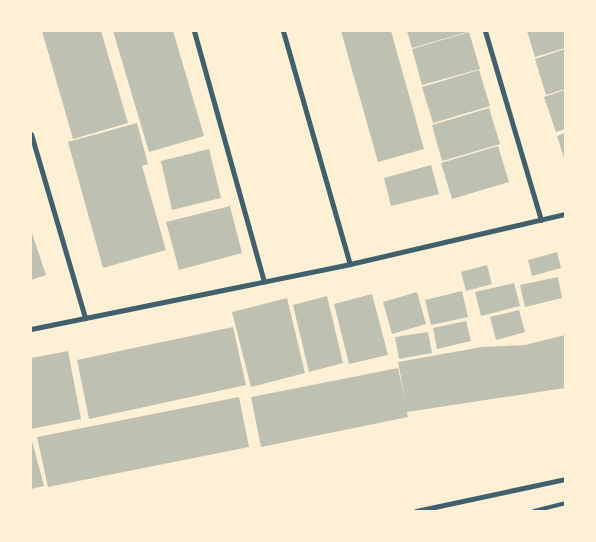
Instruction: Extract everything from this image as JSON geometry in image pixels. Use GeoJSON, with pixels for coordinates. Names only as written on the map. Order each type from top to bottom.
{"type":"FeatureCollection","features":[{"type":"Feature","properties":{"kind":"street"},"geometry":{"type":"LineString","coordinates":[[194,31],[264,282]]}},
{"type":"Feature","properties":{"kind":"street"},"geometry":{"type":"LineString","coordinates":[[283,31],[350,264]]}},
{"type":"Feature","properties":{"kind":"street"},"geometry":{"type":"LineString","coordinates":[[485,31],[540,220]]}},
{"type":"Feature","properties":{"kind":"street"},"geometry":{"type":"LineString","coordinates":[[31,134],[84,318]]}},
{"type":"Feature","properties":{"kind":"street"},"geometry":{"type":"LineString","coordinates":[[31,328],[350,264],[565,214]]}},
{"type":"Feature","properties":{"kind":"street"},"geometry":{"type":"LineString","coordinates":[[416,511],[565,479]]}},
{"type":"Feature","properties":{"kind":"lane"},"geometry":{"type":"LineString","coordinates":[[534,511],[565,503]]}},
{"type":"Feature","properties":{"kind":"building"},"geometry":{"type":"Polygon","coordinates":[[[42,31],[101,31],[128,123],[73,139],[42,31]]]}},
{"type":"Feature","properties":{"kind":"building"},"geometry":{"type":"Polygon","coordinates":[[[113,31],[173,31],[204,136],[149,152],[113,31]]]}},
{"type":"Feature","properties":{"kind":"building"},"geometry":{"type":"Polygon","coordinates":[[[341,31],[391,31],[424,149],[378,162],[341,31]]]}},
{"type":"Feature","properties":{"kind":"building"},"geometry":{"type":"Polygon","coordinates":[[[407,31],[467,31],[467,32],[412,48],[407,31]]]}},
{"type":"Feature","properties":{"kind":"building"},"geometry":{"type":"Polygon","coordinates":[[[527,31],[565,31],[565,48],[535,57],[527,31]]]}},
{"type":"Feature","properties":{"kind":"building"},"geometry":{"type":"Polygon","coordinates":[[[469,32],[480,69],[422,85],[412,49],[469,32]]]}},
{"type":"Feature","properties":{"kind":"building"},"geometry":{"type":"Polygon","coordinates":[[[565,49],[565,89],[546,95],[535,59],[565,49]]]}},
{"type":"Feature","properties":{"kind":"building"},"geometry":{"type":"Polygon","coordinates":[[[479,70],[490,106],[433,123],[422,87],[479,70]]]}},
{"type":"Feature","properties":{"kind":"building"},"geometry":{"type":"Polygon","coordinates":[[[565,90],[565,129],[556,132],[544,97],[565,90]]]}},
{"type":"Feature","properties":{"kind":"building"},"geometry":{"type":"Polygon","coordinates":[[[489,108],[500,144],[442,161],[432,125],[489,108]]]}},
{"type":"Feature","properties":{"kind":"building"},"geometry":{"type":"Polygon","coordinates":[[[137,123],[148,164],[142,166],[166,250],[103,268],[68,142],[137,123]]]}},
{"type":"Feature","properties":{"kind":"building"},"geometry":{"type":"Polygon","coordinates":[[[565,133],[565,158],[564,158],[557,136],[565,133]]]}},
{"type":"Feature","properties":{"kind":"building"},"geometry":{"type":"Polygon","coordinates":[[[498,146],[509,182],[452,199],[441,163],[498,146]]]}},
{"type":"Feature","properties":{"kind":"building"},"geometry":{"type":"Polygon","coordinates":[[[209,149],[221,198],[172,210],[161,161],[209,149]]]}},
{"type":"Feature","properties":{"kind":"building"},"geometry":{"type":"Polygon","coordinates":[[[431,165],[439,194],[391,206],[384,178],[431,165]]]}},
{"type":"Feature","properties":{"kind":"building"},"geometry":{"type":"Polygon","coordinates":[[[230,206],[242,253],[179,270],[166,222],[230,206]]]}},
{"type":"Feature","properties":{"kind":"building"},"geometry":{"type":"Polygon","coordinates":[[[31,230],[46,275],[31,280],[31,230]]]}},
{"type":"Feature","properties":{"kind":"building"},"geometry":{"type":"Polygon","coordinates":[[[557,252],[561,268],[532,276],[528,260],[557,252]]]}},
{"type":"Feature","properties":{"kind":"building"},"geometry":{"type":"Polygon","coordinates":[[[487,265],[492,284],[466,291],[461,272],[487,265]]]}},
{"type":"Feature","properties":{"kind":"building"},"geometry":{"type":"Polygon","coordinates":[[[558,277],[562,298],[525,307],[520,285],[558,277]]]}},
{"type":"Feature","properties":{"kind":"building"},"geometry":{"type":"Polygon","coordinates":[[[514,283],[520,306],[481,316],[475,292],[514,283]]]}},
{"type":"Feature","properties":{"kind":"building"},"geometry":{"type":"Polygon","coordinates":[[[462,291],[468,317],[431,325],[425,300],[462,291]]]}},
{"type":"Feature","properties":{"kind":"building"},"geometry":{"type":"Polygon","coordinates":[[[417,292],[426,324],[392,334],[383,302],[417,292]]]}},
{"type":"Feature","properties":{"kind":"building"},"geometry":{"type":"Polygon","coordinates":[[[372,294],[388,355],[349,364],[334,304],[372,294]]]}},
{"type":"Feature","properties":{"kind":"building"},"geometry":{"type":"Polygon","coordinates":[[[327,296],[343,363],[309,372],[293,305],[327,296]]]}},
{"type":"Feature","properties":{"kind":"building"},"geometry":{"type":"Polygon","coordinates":[[[287,298],[305,373],[251,387],[232,312],[287,298]]]}},
{"type":"Feature","properties":{"kind":"building"},"geometry":{"type":"Polygon","coordinates":[[[519,310],[525,332],[496,340],[490,317],[519,310]]]}},
{"type":"Feature","properties":{"kind":"building"},"geometry":{"type":"Polygon","coordinates":[[[466,321],[471,341],[437,349],[433,328],[466,321]]]}},
{"type":"Feature","properties":{"kind":"building"},"geometry":{"type":"Polygon","coordinates":[[[233,327],[246,385],[89,419],[77,360],[233,327]]]}},
{"type":"Feature","properties":{"kind":"building"},"geometry":{"type":"Polygon","coordinates":[[[428,332],[432,353],[399,359],[395,337],[428,332]]]}},
{"type":"Feature","properties":{"kind":"building"},"geometry":{"type":"Polygon","coordinates":[[[565,335],[565,388],[407,412],[408,417],[261,447],[251,397],[398,368],[406,404],[398,362],[482,347],[525,345],[565,335]]]}},
{"type":"Feature","properties":{"kind":"building"},"geometry":{"type":"Polygon","coordinates":[[[68,351],[81,419],[31,429],[31,358],[68,351]]]}},
{"type":"Feature","properties":{"kind":"building"},"geometry":{"type":"Polygon","coordinates":[[[239,397],[249,447],[48,487],[37,437],[239,397]]]}},
{"type":"Feature","properties":{"kind":"building"},"geometry":{"type":"Polygon","coordinates":[[[31,437],[44,486],[31,489],[31,437]]]}}]}
